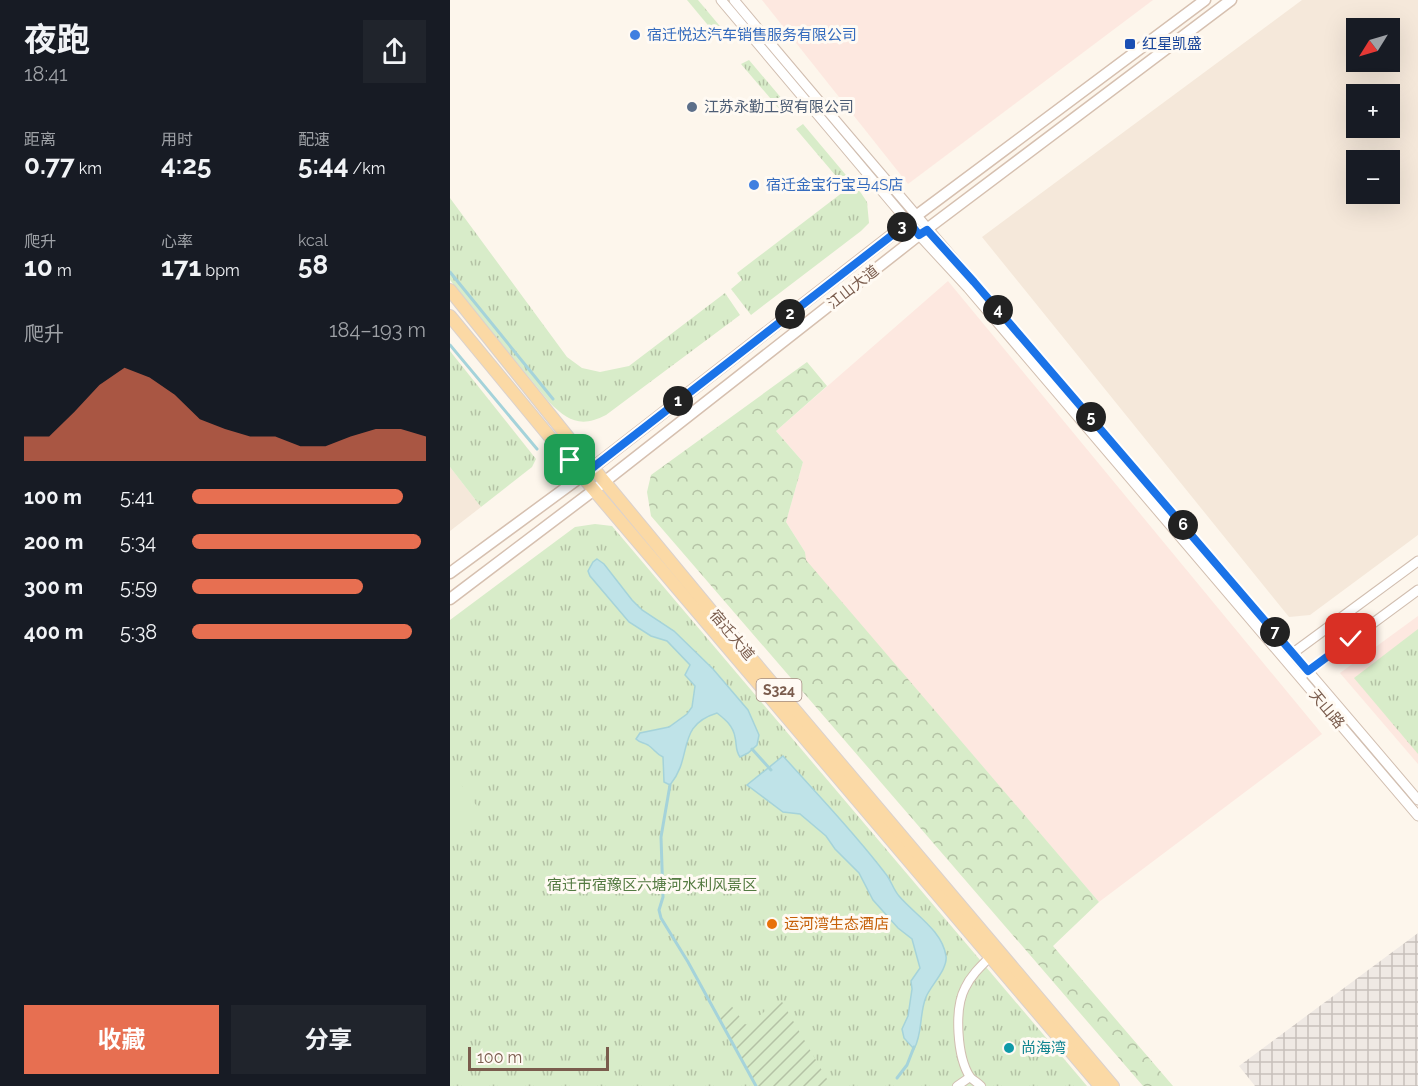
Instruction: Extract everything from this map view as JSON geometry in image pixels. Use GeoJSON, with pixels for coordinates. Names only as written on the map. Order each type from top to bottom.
{"type":"FeatureCollection","features":[{"type":"Feature","properties":{"kind":"main road","name":"江山大道"},"geometry":{"type":"LineString","coordinates":[[450,573],[582,476],[912,219],[1205,0]]}},
{"type":"Feature","properties":{"kind":"main road","name":"江山大道"},"geometry":{"type":"LineString","coordinates":[[450,599],[594,490],[923,232],[1231,0]]}},
{"type":"Feature","properties":{"kind":"main road","name":"宿迁大道"},"geometry":{"type":"LineString","coordinates":[[450,290],[604,481],[994,953]]}},
{"type":"Feature","properties":{"kind":"main road","name":"宿迁大道"},"geometry":{"type":"LineString","coordinates":[[450,316],[582,476],[1108,1085]]}},
{"type":"Feature","properties":{"kind":"street","name":"天山路"},"geometry":{"type":"LineString","coordinates":[[721,0],[1293,653],[1418,800]]}},
{"type":"Feature","properties":{"kind":"street","name":"天山路"},"geometry":{"type":"LineString","coordinates":[[734,0],[912,219]]}},
{"type":"Feature","properties":{"kind":"street","name":"天山路"},"geometry":{"type":"LineString","coordinates":[[923,232],[968,288],[1418,816]]}},
{"type":"Feature","properties":{"kind":"street"},"geometry":{"type":"LineString","coordinates":[[1285,660],[1418,561]]}},
{"type":"Feature","properties":{"kind":"street"},"geometry":{"type":"LineString","coordinates":[[1300,677],[1418,590]]}},
{"type":"Feature","properties":{"kind":"street"},"geometry":{"type":"LineString","coordinates":[[981,1086],[970,1077],[960,1045],[958,1023],[964,988],[994,953]]}},
{"type":"Feature","properties":{"kind":"street"},"geometry":{"type":"LineString","coordinates":[[957,1086],[970,1077]]}},
{"type":"Feature","properties":{"kind":"shaded area"},"geometry":{"type":"Polygon","coordinates":[[[762,0],[1153,0],[908,184],[762,0]]]}},
{"type":"Feature","properties":{"kind":"shaded area"},"geometry":{"type":"Polygon","coordinates":[[[1302,0],[1418,0],[1418,535],[1310,615],[1289,617],[982,237],[1302,0]]]}},
{"type":"Feature","properties":{"kind":"shaded area"},"geometry":{"type":"Polygon","coordinates":[[[948,281],[1322,734],[1099,902],[805,560],[805,552],[786,522],[803,462],[776,431],[948,281]]]}},
{"type":"Feature","properties":{"kind":"shaded area"},"geometry":{"type":"Polygon","coordinates":[[[450,467],[481,507],[450,531],[450,467]]]}},
{"type":"Feature","properties":{"kind":"shaded area"},"geometry":{"type":"Polygon","coordinates":[[[1418,616],[1418,764],[1340,673],[1418,616]]]}},
{"type":"Feature","properties":{"kind":"shaded area"},"geometry":{"type":"Polygon","coordinates":[[[1418,933],[1418,1086],[1255,1086],[1239,1066],[1418,933]]]}},
{"type":"Feature","properties":{"kind":"green space"},"geometry":{"type":"Polygon","coordinates":[[[687,0],[698,0],[724,31],[717,36],[687,0]]]}},
{"type":"Feature","properties":{"kind":"green space"},"geometry":{"type":"Polygon","coordinates":[[[749,60],[788,106],[782,112],[741,64],[749,60]]]}},
{"type":"Feature","properties":{"kind":"green space"},"geometry":{"type":"Polygon","coordinates":[[[803,124],[867,202],[869,223],[751,315],[731,289],[742,280],[737,273],[847,189],[796,129],[803,124]]]}},
{"type":"Feature","properties":{"kind":"green space"},"geometry":{"type":"Polygon","coordinates":[[[450,198],[567,357],[582,368],[600,372],[629,366],[725,293],[740,315],[606,415],[589,421],[575,421],[562,414],[549,402],[450,280],[450,198]]]}},
{"type":"Feature","properties":{"kind":"green space"},"geometry":{"type":"Polygon","coordinates":[[[450,351],[536,459],[532,467],[481,507],[450,467],[450,351]]]}},
{"type":"Feature","properties":{"kind":"green space"},"geometry":{"type":"Polygon","coordinates":[[[807,362],[827,386],[776,431],[803,462],[786,522],[805,552],[806,560],[1099,902],[1053,946],[1173,1086],[1143,1086],[651,516],[647,492],[651,475],[807,362]]]}},
{"type":"Feature","properties":{"kind":"green space","name":"宿迁市宿豫区六塘河水利风景区"},"geometry":{"type":"Polygon","coordinates":[[[595,524],[612,526],[1087,1086],[450,1086],[450,620],[575,527],[595,524]]]}},
{"type":"Feature","properties":{"kind":"green space"},"geometry":{"type":"Polygon","coordinates":[[[1418,629],[1418,754],[1354,678],[1418,629]]]}},
{"type":"Feature","properties":{"kind":"green space"},"geometry":{"type":"Polygon","coordinates":[[[456,777],[486,819],[465,834],[463,831],[465,835],[450,845],[450,781],[456,777]]]}},
{"type":"Feature","properties":{"kind":"green space"},"geometry":{"type":"Polygon","coordinates":[[[781,1000],[831,1086],[757,1086],[717,1013],[730,1004],[746,1025],[781,1000]]]}},
{"type":"Feature","properties":{"kind":"water"},"geometry":{"type":"Polygon","coordinates":[[[597,559],[604,564],[642,610],[674,631],[713,669],[748,710],[759,735],[757,745],[748,753],[740,757],[733,730],[717,713],[695,726],[690,734],[677,774],[670,785],[664,782],[663,757],[636,739],[640,733],[669,727],[687,714],[692,707],[695,686],[685,675],[690,665],[667,641],[651,636],[629,622],[590,576],[588,571],[597,559]]]}},
{"type":"Feature","properties":{"kind":"water"},"geometry":{"type":"Polygon","coordinates":[[[783,756],[861,843],[887,876],[899,896],[939,938],[946,961],[942,972],[926,997],[919,1037],[914,1049],[904,1038],[902,1029],[908,1016],[911,981],[920,968],[912,939],[898,928],[873,900],[859,873],[835,849],[826,836],[800,814],[783,812],[747,785],[783,756]]]}},
{"type":"Feature","properties":{"kind":"waterway"},"geometry":{"type":"LineString","coordinates":[[450,272],[553,399]]}},
{"type":"Feature","properties":{"kind":"waterway"},"geometry":{"type":"LineString","coordinates":[[450,345],[537,449]]}},
{"type":"Feature","properties":{"kind":"waterway"},"geometry":{"type":"LineString","coordinates":[[752,749],[771,770]]}},
{"type":"Feature","properties":{"kind":"waterway"},"geometry":{"type":"LineString","coordinates":[[670,785],[661,837],[663,897],[659,910],[661,918],[688,962],[756,1086]]}},
{"type":"Feature","properties":{"kind":"waterway"},"geometry":{"type":"LineString","coordinates":[[897,1078],[907,1065],[914,1047]]}},
{"type":"Feature","properties":{"kind":"place","name":"宿迁悦达汽车销售服务有限公司"},"geometry":{"type":"Point","coordinates":[635,35]}},
{"type":"Feature","properties":{"kind":"place","name":"红星凯盛"},"geometry":{"type":"Point","coordinates":[1130,44]}},
{"type":"Feature","properties":{"kind":"place","name":"江苏永勤工贸有限公司"},"geometry":{"type":"Point","coordinates":[692,107]}},
{"type":"Feature","properties":{"kind":"place","name":"宿迁金宝行宝马4S店"},"geometry":{"type":"Point","coordinates":[754,185]}},
{"type":"Feature","properties":{"kind":"place","name":"运河湾生态酒店"},"geometry":{"type":"Point","coordinates":[772,924]}},
{"type":"Feature","properties":{"kind":"place","name":"尚海湾"},"geometry":{"type":"Point","coordinates":[1009,1048]}},
{"type":"Feature","properties":{"kind":"route"},"geometry":{"type":"LineString","coordinates":[[570,460],[582,476],[909,222],[919,235],[927,230],[974,282],[1308,671],[1351,639]]}}]}
